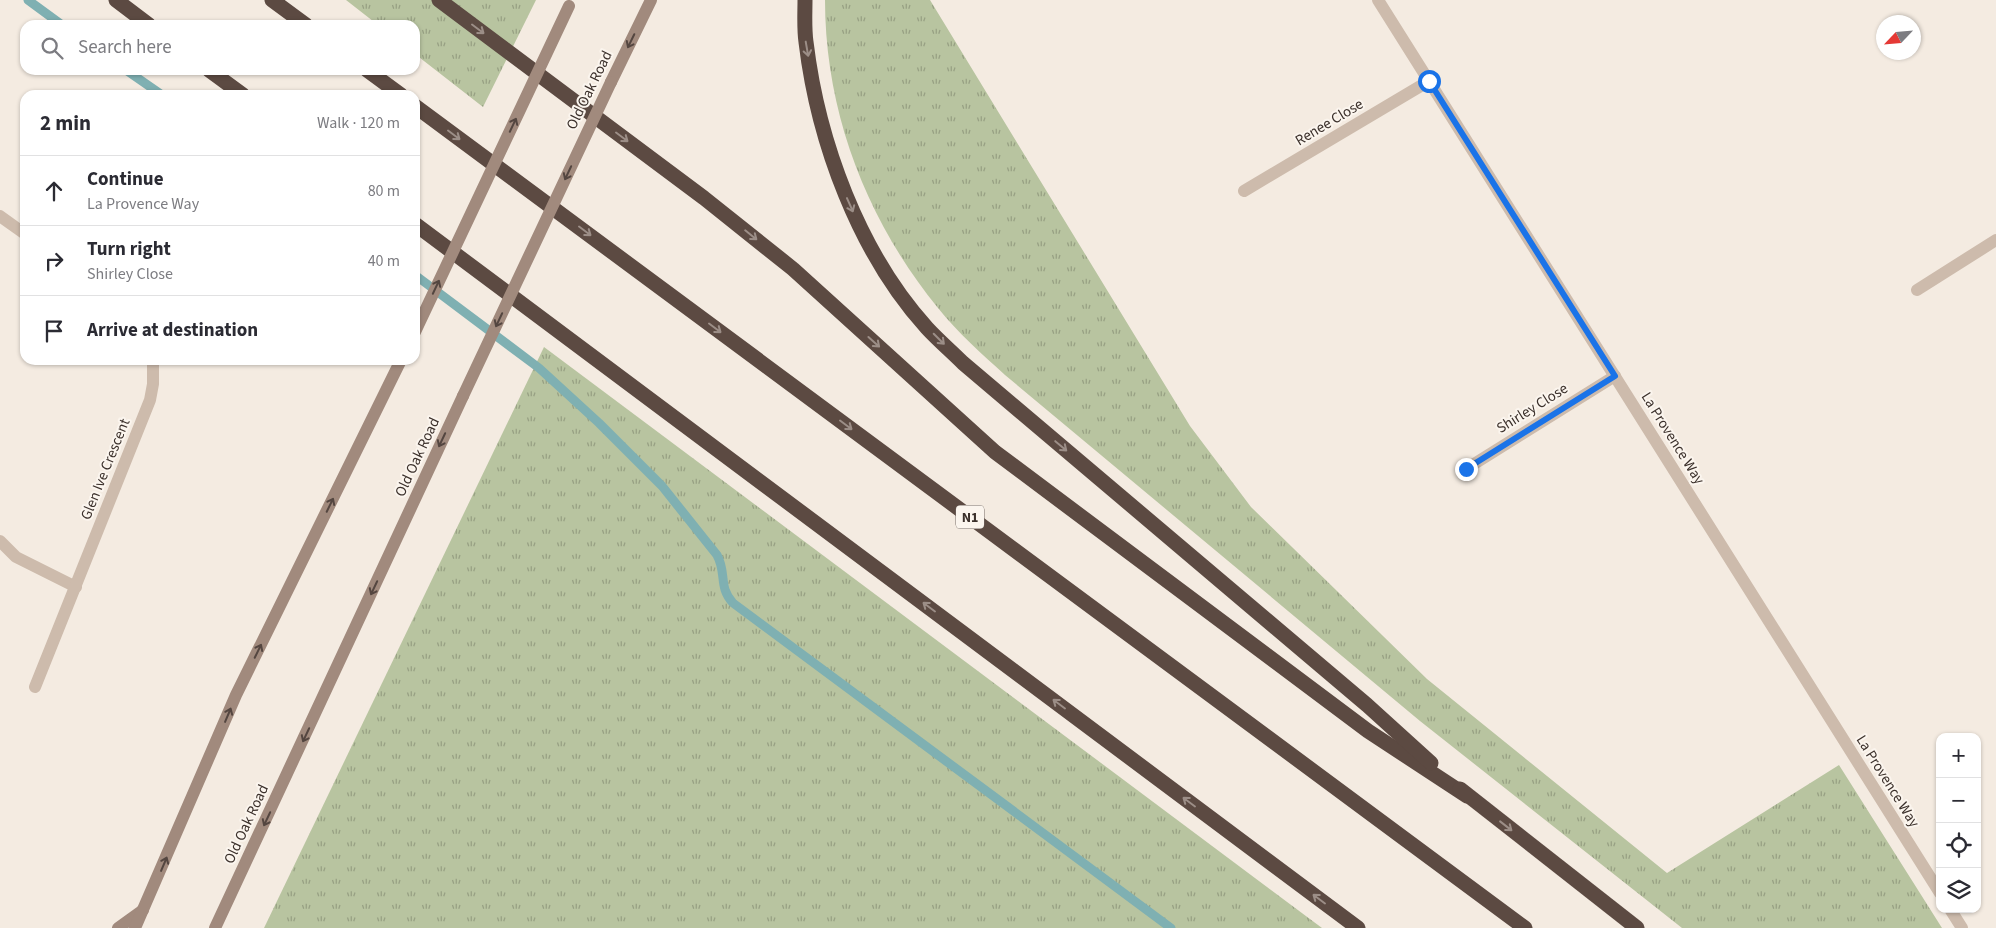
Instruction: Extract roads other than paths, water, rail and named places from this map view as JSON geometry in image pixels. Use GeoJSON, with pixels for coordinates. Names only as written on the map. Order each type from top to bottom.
{"type":"FeatureCollection","features":[{"type":"Feature","properties":{"kind":"highway"},"geometry":{"type":"LineString","coordinates":[[116,0],[142,20]]}},
{"type":"Feature","properties":{"kind":"highway"},"geometry":{"type":"LineString","coordinates":[[272,0],[299,20]]}},
{"type":"Feature","properties":{"kind":"highway"},"geometry":{"type":"LineString","coordinates":[[439,0],[704,198],[793,269],[995,452],[1368,731],[1467,796],[1637,928]]}},
{"type":"Feature","properties":{"kind":"highway"},"geometry":{"type":"LineString","coordinates":[[805,0],[805,40],[824,137],[843,188],[868,244],[901,295],[927,328],[963,363],[1367,704],[1467,796]]}},
{"type":"Feature","properties":{"kind":"highway"},"geometry":{"type":"LineString","coordinates":[[216,75],[236,90]]}},
{"type":"Feature","properties":{"kind":"highway"},"geometry":{"type":"LineString","coordinates":[[374,75],[393,90]]}},
{"type":"Feature","properties":{"kind":"highway","name":"N1"},"geometry":{"type":"LineString","coordinates":[[420,110],[1525,928]]}},
{"type":"Feature","properties":{"kind":"highway"},"geometry":{"type":"LineString","coordinates":[[420,228],[1358,928]]}},
{"type":"Feature","properties":{"kind":"main road","name":"Old Oak Road"},"geometry":{"type":"LineString","coordinates":[[215,928],[463,396],[651,0]]}},
{"type":"Feature","properties":{"kind":"main road"},"geometry":{"type":"LineString","coordinates":[[420,321],[570,3]]}},
{"type":"Feature","properties":{"kind":"main road"},"geometry":{"type":"LineString","coordinates":[[135,928],[236,695],[399,365]]}},
{"type":"Feature","properties":{"kind":"main road"},"geometry":{"type":"LineString","coordinates":[[118,928],[144,909]]}},
{"type":"Feature","properties":{"kind":"street","name":"La Provence Way"},"geometry":{"type":"LineString","coordinates":[[1378,0],[1936,887]]}},
{"type":"Feature","properties":{"kind":"street","name":"Renee Close"},"geometry":{"type":"LineString","coordinates":[[1244,191],[1429,81]]}},
{"type":"Feature","properties":{"kind":"street"},"geometry":{"type":"LineString","coordinates":[[0,216],[20,230]]}},
{"type":"Feature","properties":{"kind":"street"},"geometry":{"type":"LineString","coordinates":[[1917,290],[1996,240]]}},
{"type":"Feature","properties":{"kind":"street","name":"Glen Ive Crescent"},"geometry":{"type":"LineString","coordinates":[[35,686],[150,400],[153,384],[153,365]]}},
{"type":"Feature","properties":{"kind":"street","name":"Shirley Close"},"geometry":{"type":"LineString","coordinates":[[1466,469],[1615,376]]}},
{"type":"Feature","properties":{"kind":"street"},"geometry":{"type":"LineString","coordinates":[[0,541],[16,557],[76,587]]}},
{"type":"Feature","properties":{"kind":"street"},"geometry":{"type":"LineString","coordinates":[[1953,913],[1962,928]]}},
{"type":"Feature","properties":{"kind":"waterway"},"geometry":{"type":"LineString","coordinates":[[28,0],[55,20]]}},
{"type":"Feature","properties":{"kind":"waterway"},"geometry":{"type":"LineString","coordinates":[[133,75],[155,90]]}},
{"type":"Feature","properties":{"kind":"waterway"},"geometry":{"type":"LineString","coordinates":[[420,279],[539,368],[599,423],[662,486],[717,555],[722,568],[724,586],[728,597],[733,603],[1171,928]]}}]}
